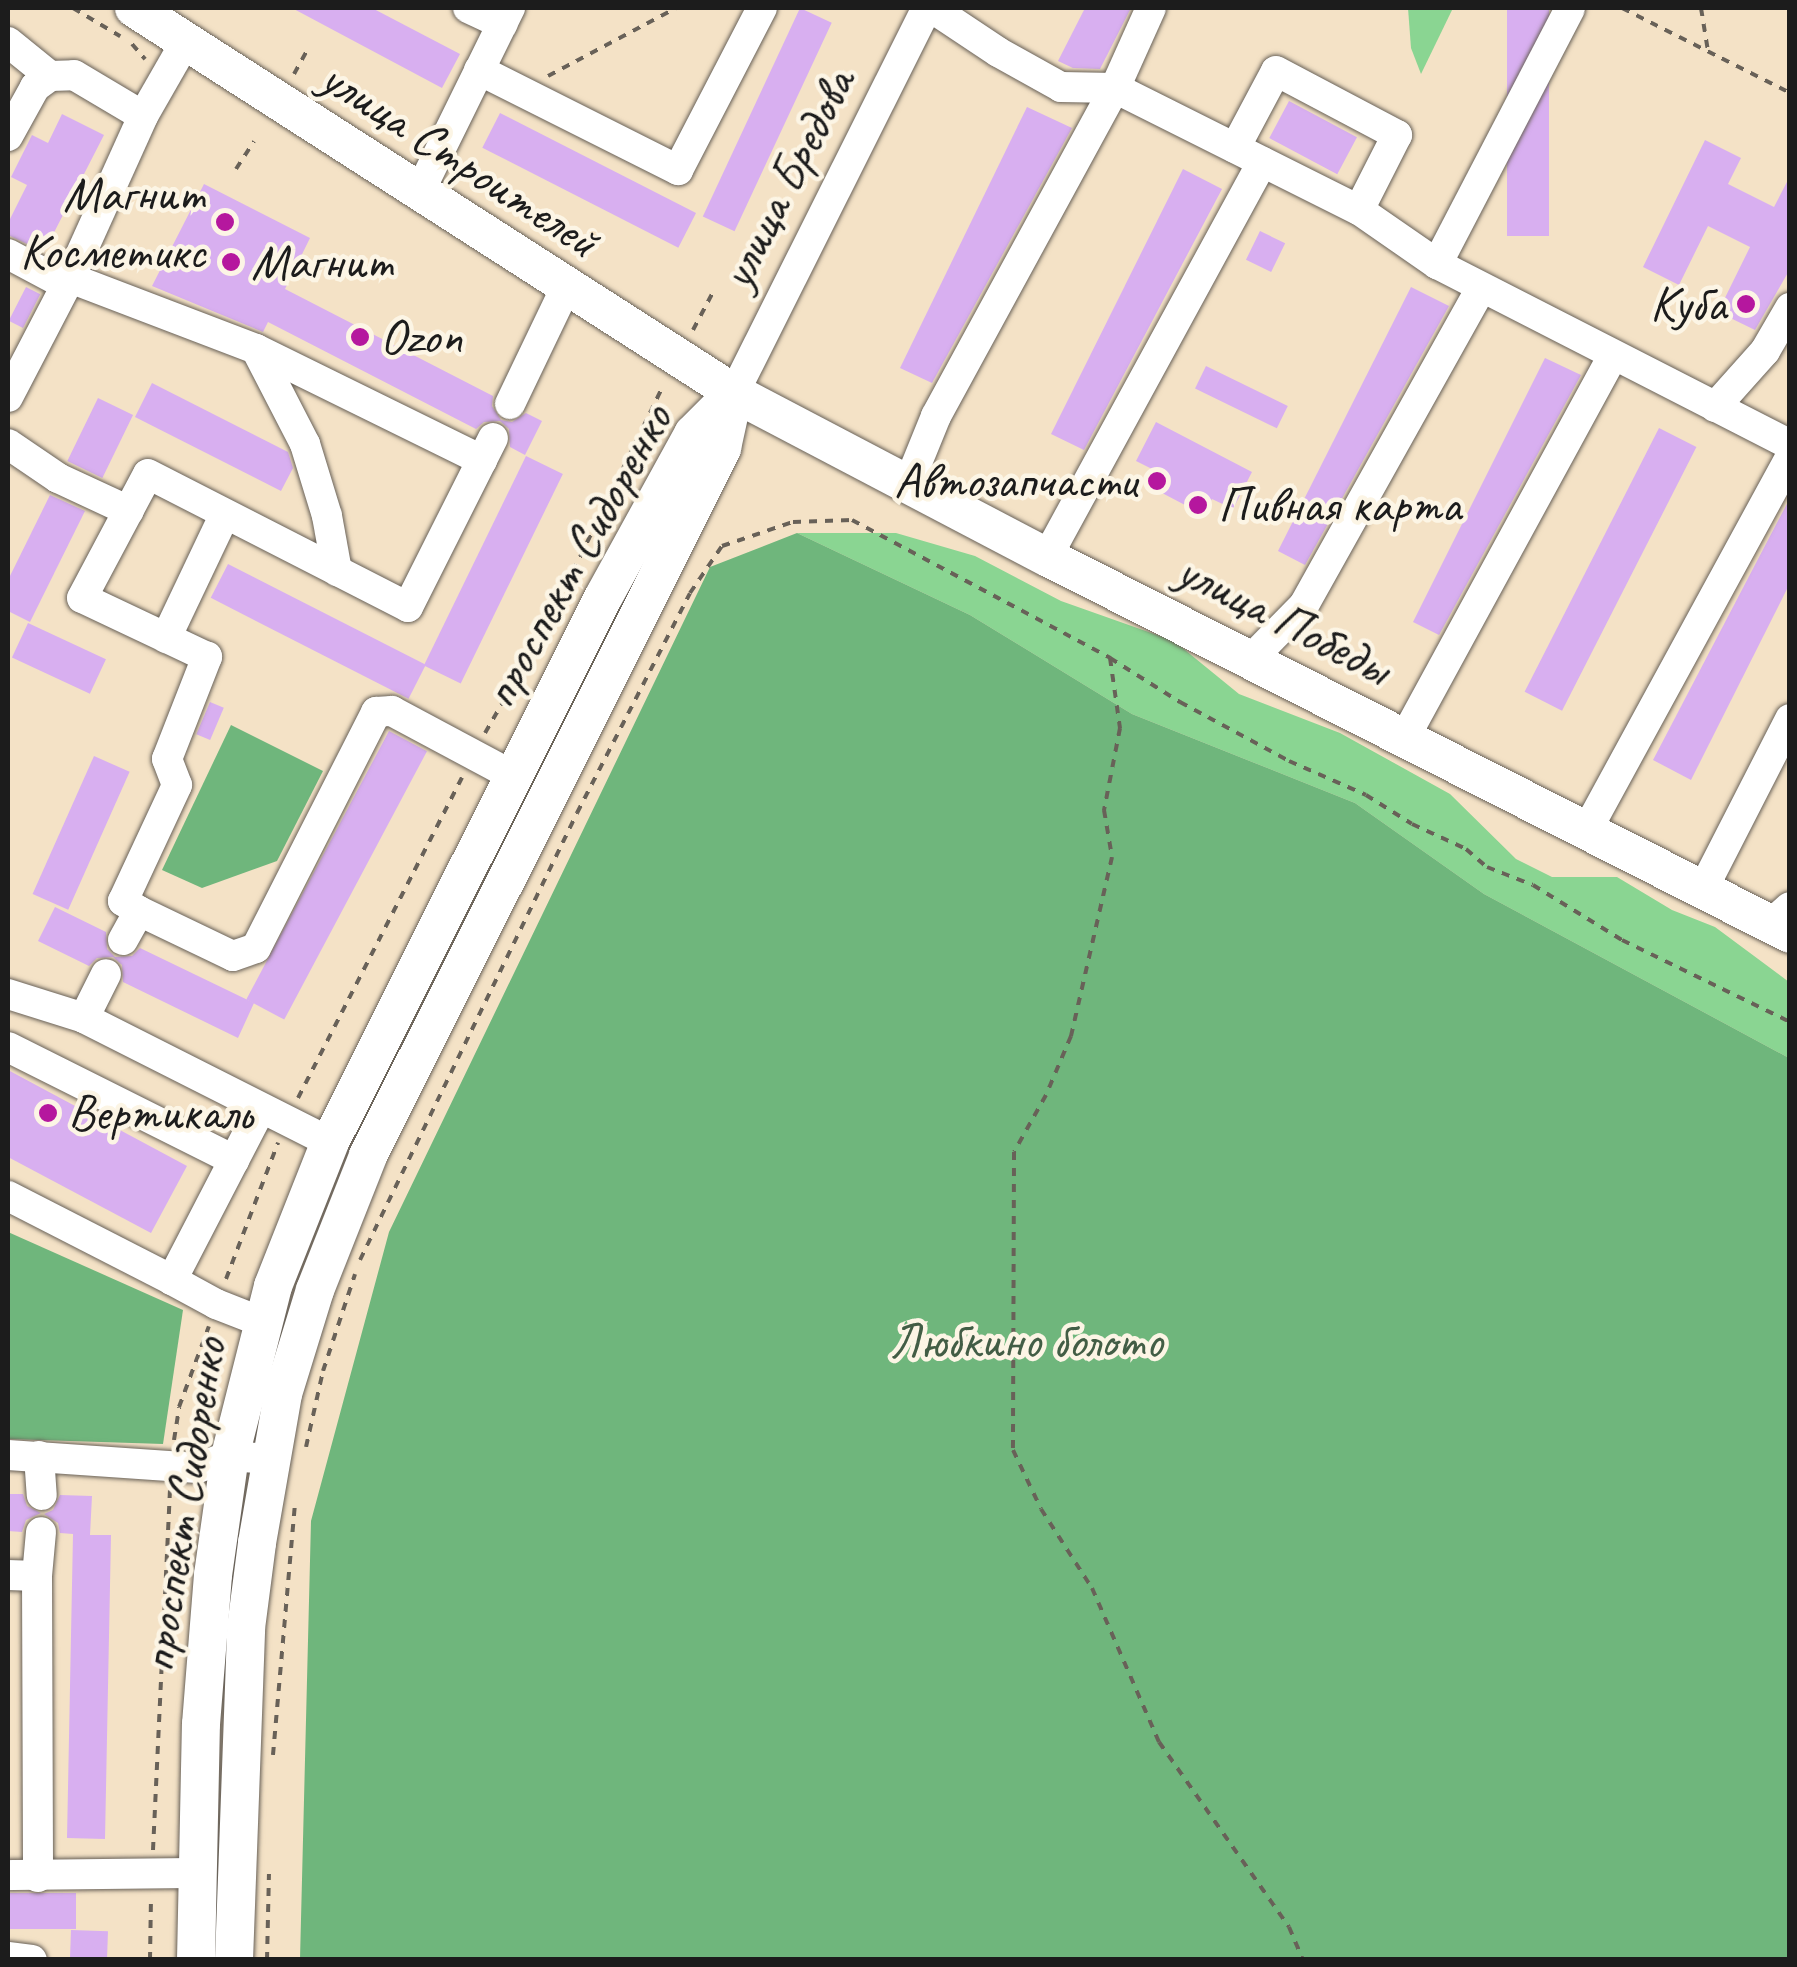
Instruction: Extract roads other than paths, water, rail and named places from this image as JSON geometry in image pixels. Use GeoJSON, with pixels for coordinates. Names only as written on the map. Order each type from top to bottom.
{"type":"FeatureCollection","features":[{"type":"Feature","properties":{"kind":"main road","name":"улица Строителей"},"geometry":{"type":"LineString","coordinates":[[134,8],[734,393]]}},
{"type":"Feature","properties":{"kind":"main road","name":"улица Победы"},"geometry":{"type":"LineString","coordinates":[[734,393],[1047,557],[1704,889],[1783,921]]}},
{"type":"Feature","properties":{"kind":"main road","name":"проспект Сидоренко"},"geometry":{"type":"LineString","coordinates":[[196,1960],[205,1649],[230,1456],[262,1322],[330,1142],[604,596],[693,434],[734,393]]}},
{"type":"Feature","properties":{"kind":"main road","name":"проспект Сидоренко"},"geometry":{"type":"LineString","coordinates":[[234,1960],[246,1628],[286,1461],[284,1394],[316,1290],[368,1156],[722,448],[734,393]]}},
{"type":"Feature","properties":{"kind":"street"},"geometry":{"type":"LineString","coordinates":[[420,191],[506,16],[468,8]]}},
{"type":"Feature","properties":{"kind":"street"},"geometry":{"type":"LineString","coordinates":[[929,8],[1061,87],[1115,88],[1359,210],[1436,264],[1790,445]]}},
{"type":"Feature","properties":{"kind":"street","name":"улица Бредова"},"geometry":{"type":"LineString","coordinates":[[734,393],[929,8]]}},
{"type":"Feature","properties":{"kind":"street"},"geometry":{"type":"LineString","coordinates":[[908,485],[936,416],[1115,88],[1151,8]]}},
{"type":"Feature","properties":{"kind":"street"},"geometry":{"type":"LineString","coordinates":[[1436,264],[1570,8]]}},
{"type":"Feature","properties":{"kind":"street"},"geometry":{"type":"LineString","coordinates":[[479,70],[678,170],[750,11]]}},
{"type":"Feature","properties":{"kind":"street"},"geometry":{"type":"LineString","coordinates":[[8,397],[68,282],[143,116],[186,41]]}},
{"type":"Feature","properties":{"kind":"street"},"geometry":{"type":"LineString","coordinates":[[8,42],[50,76]]}},
{"type":"Feature","properties":{"kind":"street"},"geometry":{"type":"LineString","coordinates":[[1235,148],[1276,71],[1398,134],[1359,210]]}},
{"type":"Feature","properties":{"kind":"street"},"geometry":{"type":"LineString","coordinates":[[8,136],[34,87],[50,76],[74,75],[143,116]]}},
{"type":"Feature","properties":{"kind":"street"},"geometry":{"type":"LineString","coordinates":[[1047,557],[1262,162]]}},
{"type":"Feature","properties":{"kind":"street"},"geometry":{"type":"LineString","coordinates":[[8,254],[68,282],[256,349],[487,449],[408,607],[148,474],[82,598],[207,657],[167,759],[177,785],[123,901],[233,956],[256,948],[376,712],[392,711],[513,776]]}},
{"type":"Feature","properties":{"kind":"street"},"geometry":{"type":"LineString","coordinates":[[510,404],[566,287]]}},
{"type":"Feature","properties":{"kind":"street"},"geometry":{"type":"LineString","coordinates":[[1252,658],[1304,606],[1481,288]]}},
{"type":"Feature","properties":{"kind":"street"},"geometry":{"type":"LineString","coordinates":[[1714,407],[1765,351],[1790,308]]}},
{"type":"Feature","properties":{"kind":"street"},"geometry":{"type":"LineString","coordinates":[[256,349],[304,444],[337,571]]}},
{"type":"Feature","properties":{"kind":"street"},"geometry":{"type":"LineString","coordinates":[[1405,737],[1613,355]]}},
{"type":"Feature","properties":{"kind":"street"},"geometry":{"type":"LineString","coordinates":[[8,444],[58,478],[129,511]]}},
{"type":"Feature","properties":{"kind":"street"},"geometry":{"type":"LineString","coordinates":[[1588,830],[1790,458]]}},
{"type":"Feature","properties":{"kind":"street"},"geometry":{"type":"LineString","coordinates":[[166,638],[226,514]]}},
{"type":"Feature","properties":{"kind":"street"},"geometry":{"type":"LineString","coordinates":[[1704,889],[1790,719]]}},
{"type":"Feature","properties":{"kind":"street"},"geometry":{"type":"LineString","coordinates":[[123,940],[139,911]]}},
{"type":"Feature","properties":{"kind":"street"},"geometry":{"type":"LineString","coordinates":[[84,1018],[106,974]]}},
{"type":"Feature","properties":{"kind":"street"},"geometry":{"type":"LineString","coordinates":[[8,994],[84,1018],[330,1142]]}},
{"type":"Feature","properties":{"kind":"street"},"geometry":{"type":"LineString","coordinates":[[8,1046],[234,1160]]}},
{"type":"Feature","properties":{"kind":"street"},"geometry":{"type":"LineString","coordinates":[[172,1280],[260,1108]]}},
{"type":"Feature","properties":{"kind":"street"},"geometry":{"type":"LineString","coordinates":[[8,1196],[216,1304],[262,1322]]}},
{"type":"Feature","properties":{"kind":"street"},"geometry":{"type":"LineString","coordinates":[[8,1455],[198,1468],[230,1456],[286,1461]]}},
{"type":"Feature","properties":{"kind":"street"},"geometry":{"type":"LineString","coordinates":[[40,1456],[42,1495]]}},
{"type":"Feature","properties":{"kind":"street"},"geometry":{"type":"LineString","coordinates":[[41,1532],[22,1575],[23,1876],[198,1873]]}},
{"type":"Feature","properties":{"kind":"street"},"geometry":{"type":"LineString","coordinates":[[8,1957],[32,1960]]}},
{"type":"Feature","properties":{"kind":"place","name":"Магнит Косметикс"},"geometry":{"type":"Point","coordinates":[225,222]}},
{"type":"Feature","properties":{"kind":"place","name":"Магнит"},"geometry":{"type":"Point","coordinates":[231,262]}},
{"type":"Feature","properties":{"kind":"place","name":"Куба"},"geometry":{"type":"Point","coordinates":[1746,304]}},
{"type":"Feature","properties":{"kind":"place","name":"Ozon"},"geometry":{"type":"Point","coordinates":[360,337]}},
{"type":"Feature","properties":{"kind":"place","name":"Автозапчасти"},"geometry":{"type":"Point","coordinates":[1157,481]}},
{"type":"Feature","properties":{"kind":"place","name":"Пивная карта"},"geometry":{"type":"Point","coordinates":[1198,505]}},
{"type":"Feature","properties":{"kind":"place","name":"Вертикаль"},"geometry":{"type":"Point","coordinates":[48,1113]}},
{"type":"Feature","properties":{"kind":"park label","name":"Любкино болото"},"geometry":{"type":"Point","coordinates":[1026,1341]}}]}
